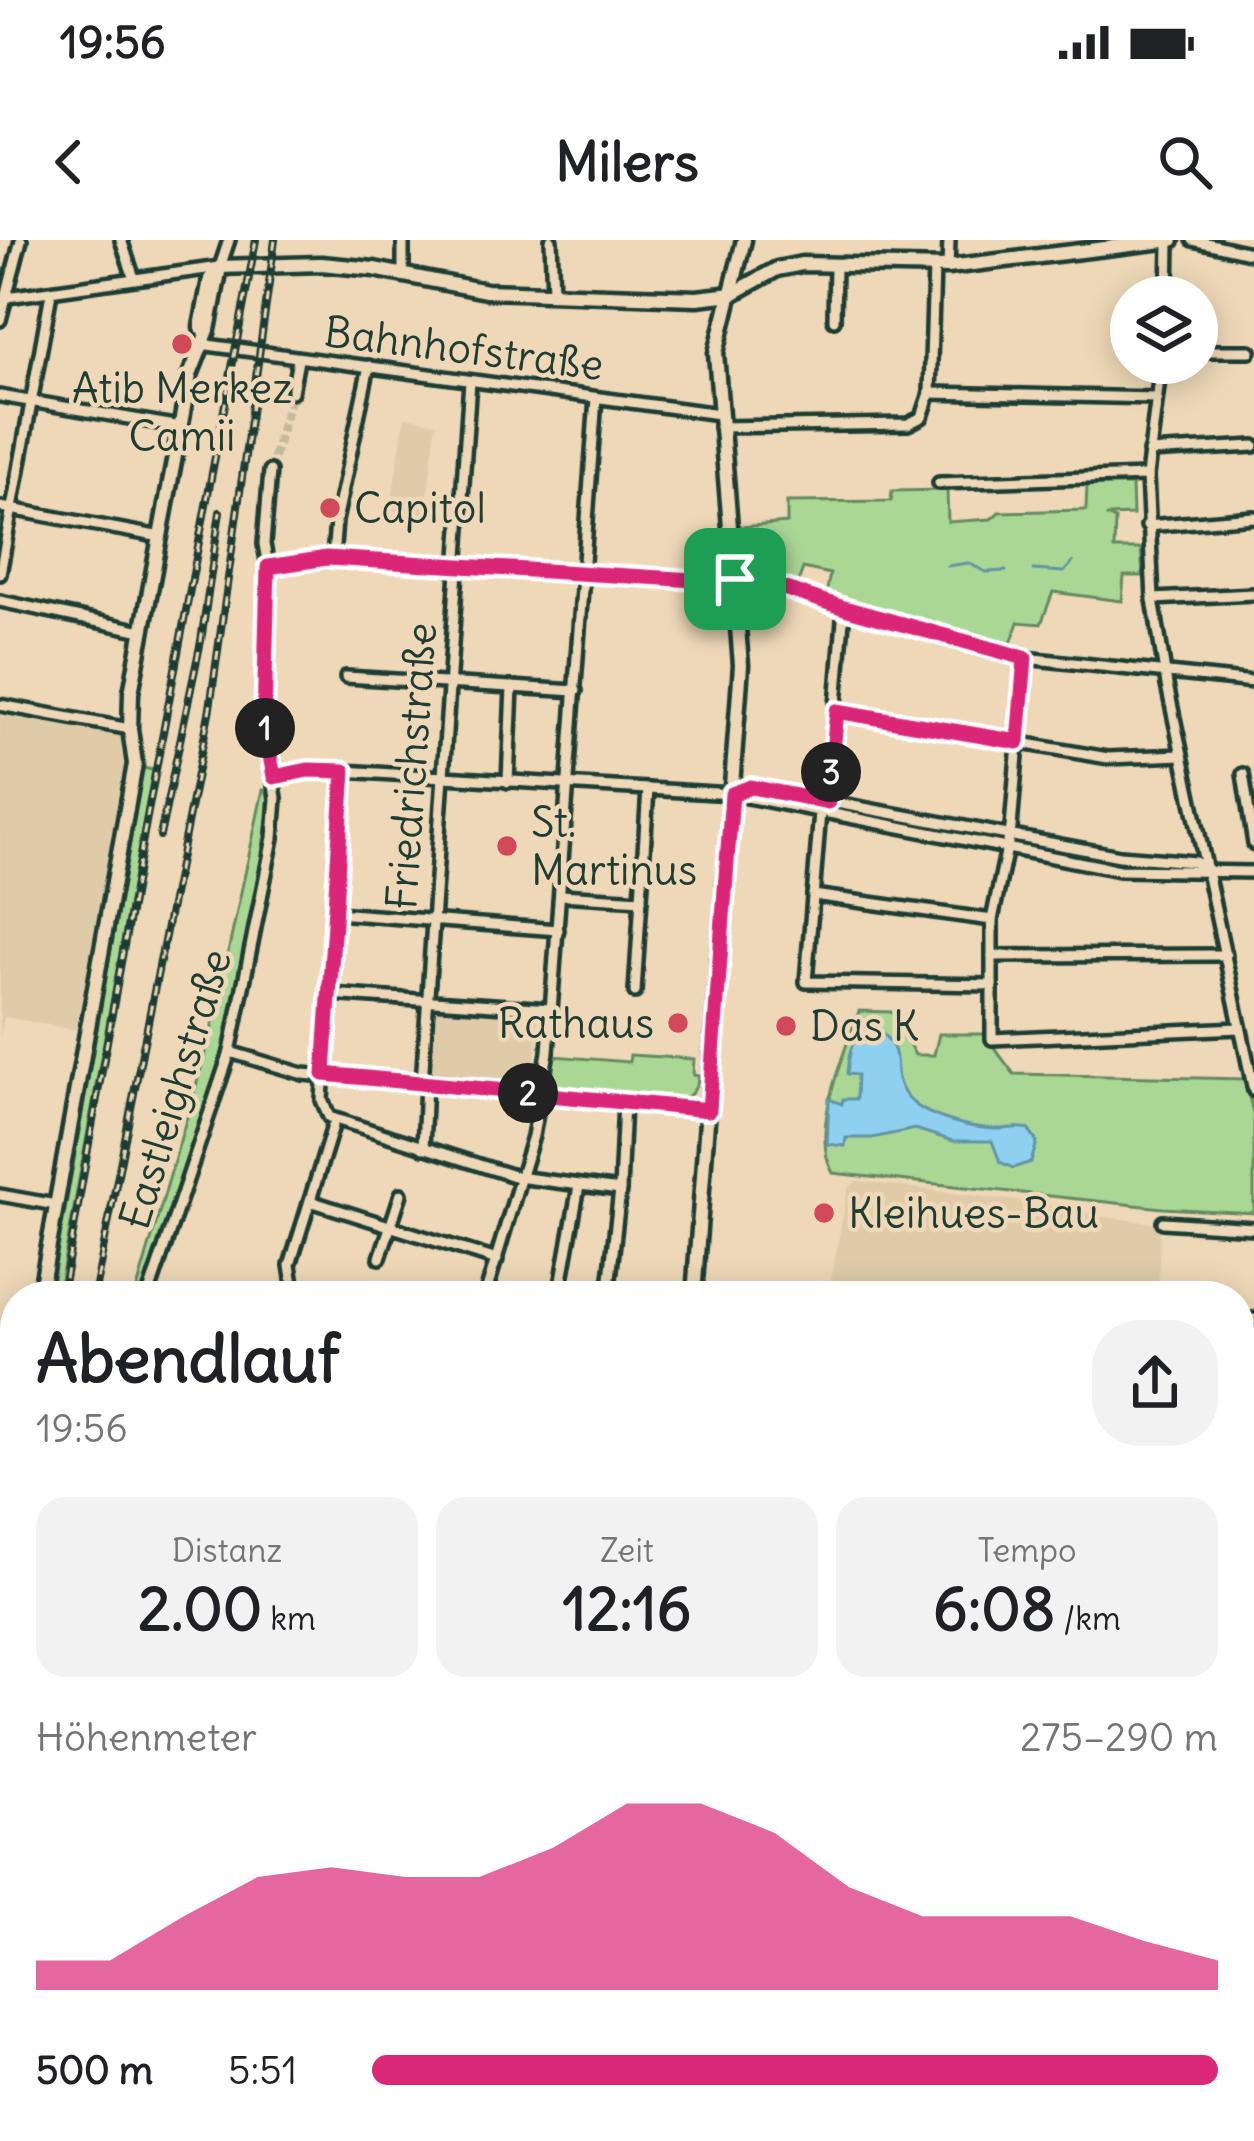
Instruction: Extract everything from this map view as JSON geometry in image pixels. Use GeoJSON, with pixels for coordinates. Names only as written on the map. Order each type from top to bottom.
{"type":"FeatureCollection","features":[{"type":"Feature","properties":{"kind":"main road"},"geometry":{"type":"LineString","coordinates":[[695,1281],[741,665],[716,353],[744,240]]}},
{"type":"Feature","properties":{"kind":"main road"},"geometry":{"type":"LineString","coordinates":[[43,1281],[135,764],[130,702],[142,631],[210,279],[220,267],[321,264],[463,289],[697,298],[732,294],[789,265],[941,267],[1170,241]]}},
{"type":"Feature","properties":{"kind":"street"},"geometry":{"type":"LineString","coordinates":[[0,320],[21,240]]}},
{"type":"Feature","properties":{"kind":"street"},"geometry":{"type":"LineString","coordinates":[[121,240],[134,278]]}},
{"type":"Feature","properties":{"kind":"street"},"geometry":{"type":"LineString","coordinates":[[403,240],[403,276]]}},
{"type":"Feature","properties":{"kind":"street"},"geometry":{"type":"LineString","coordinates":[[551,240],[553,293]]}},
{"type":"Feature","properties":{"kind":"street"},"geometry":{"type":"LineString","coordinates":[[949,240],[941,267],[930,393],[1156,398]]}},
{"type":"Feature","properties":{"kind":"street"},"geometry":{"type":"LineString","coordinates":[[1193,240],[1254,254]]}},
{"type":"Feature","properties":{"kind":"street"},"geometry":{"type":"LineString","coordinates":[[1169,276],[1170,241]]}},
{"type":"Feature","properties":{"kind":"street"},"geometry":{"type":"LineString","coordinates":[[3,299],[220,267],[228,244]]}},
{"type":"Feature","properties":{"kind":"street"},"geometry":{"type":"LineString","coordinates":[[228,244],[230,258],[238,266]]}},
{"type":"Feature","properties":{"kind":"street"},"geometry":{"type":"LineString","coordinates":[[834,320],[835,265]]}},
{"type":"Feature","properties":{"kind":"street"},"geometry":{"type":"LineString","coordinates":[[0,574],[51,292]]}},
{"type":"Feature","properties":{"kind":"street","name":"Bahnhofstraße"},"geometry":{"type":"LineString","coordinates":[[200,344],[596,398],[720,421],[908,424],[922,417],[930,393]]}},
{"type":"Feature","properties":{"kind":"street"},"geometry":{"type":"LineString","coordinates":[[1218,351],[1250,351]]}},
{"type":"Feature","properties":{"kind":"street"},"geometry":{"type":"LineString","coordinates":[[292,392],[298,360]]}},
{"type":"Feature","properties":{"kind":"street"},"geometry":{"type":"LineString","coordinates":[[333,558],[336,521],[369,366]]}},
{"type":"Feature","properties":{"kind":"street","name":"Friedrichstraße"},"geometry":{"type":"LineString","coordinates":[[423,1148],[426,1001],[470,381]]}},
{"type":"Feature","properties":{"kind":"street"},"geometry":{"type":"LineString","coordinates":[[1158,384],[1147,476],[1153,599],[1181,755],[1254,1091]]}},
{"type":"Feature","properties":{"kind":"street"},"geometry":{"type":"LineString","coordinates":[[0,396],[181,427]]}},
{"type":"Feature","properties":{"kind":"street"},"geometry":{"type":"LineString","coordinates":[[490,1281],[541,1095],[561,896],[596,398]]}},
{"type":"Feature","properties":{"kind":"street"},"geometry":{"type":"LineString","coordinates":[[1149,452],[1254,446]]}},
{"type":"Feature","properties":{"kind":"street","name":"Eastleighstraße"},"geometry":{"type":"LineString","coordinates":[[153,1281],[230,1052],[274,838],[274,777],[264,723],[268,567],[264,544],[270,471]]}},
{"type":"Feature","properties":{"kind":"street"},"geometry":{"type":"LineString","coordinates":[[939,483],[1147,476]]}},
{"type":"Feature","properties":{"kind":"street"},"geometry":{"type":"LineString","coordinates":[[0,507],[161,537]]}},
{"type":"Feature","properties":{"kind":"street"},"geometry":{"type":"LineString","coordinates":[[1148,526],[1254,517]]}},
{"type":"Feature","properties":{"kind":"street"},"geometry":{"type":"LineString","coordinates":[[268,567],[333,558],[756,579],[1025,658],[1254,682]]}},
{"type":"Feature","properties":{"kind":"street"},"geometry":{"type":"LineString","coordinates":[[1153,599],[1254,595]]}},
{"type":"Feature","properties":{"kind":"street"},"geometry":{"type":"LineString","coordinates":[[0,601],[142,631]]}},
{"type":"Feature","properties":{"kind":"street"},"geometry":{"type":"LineString","coordinates":[[844,608],[828,802],[820,812],[806,982],[992,985]]}},
{"type":"Feature","properties":{"kind":"street"},"geometry":{"type":"LineString","coordinates":[[1025,658],[1009,835],[992,920],[992,1039],[1240,1028]]}},
{"type":"Feature","properties":{"kind":"street"},"geometry":{"type":"LineString","coordinates":[[346,676],[576,691]]}},
{"type":"Feature","properties":{"kind":"street"},"geometry":{"type":"LineString","coordinates":[[508,782],[512,687]]}},
{"type":"Feature","properties":{"kind":"street"},"geometry":{"type":"LineString","coordinates":[[0,705],[130,729]]}},
{"type":"Feature","properties":{"kind":"street"},"geometry":{"type":"LineString","coordinates":[[837,711],[1108,758],[1181,755]]}},
{"type":"Feature","properties":{"kind":"street"},"geometry":{"type":"LineString","coordinates":[[274,777],[308,770],[344,771],[732,794],[1119,870],[1254,872]]}},
{"type":"Feature","properties":{"kind":"street"},"geometry":{"type":"LineString","coordinates":[[344,771],[322,1100],[329,1117],[520,1177],[620,1190]]}},
{"type":"Feature","properties":{"kind":"street"},"geometry":{"type":"LineString","coordinates":[[1243,775],[1254,844]]}},
{"type":"Feature","properties":{"kind":"street"},"geometry":{"type":"LineString","coordinates":[[732,794],[751,787],[1120,856],[1195,862],[1209,870]]}},
{"type":"Feature","properties":{"kind":"street"},"geometry":{"type":"LineString","coordinates":[[635,992],[647,789]]}},
{"type":"Feature","properties":{"kind":"street"},"geometry":{"type":"LineString","coordinates":[[813,895],[992,920]]}},
{"type":"Feature","properties":{"kind":"street"},"geometry":{"type":"LineString","coordinates":[[561,896],[641,900]]}},
{"type":"Feature","properties":{"kind":"street"},"geometry":{"type":"LineString","coordinates":[[336,914],[558,930]]}},
{"type":"Feature","properties":{"kind":"street"},"geometry":{"type":"LineString","coordinates":[[992,956],[1226,955]]}},
{"type":"Feature","properties":{"kind":"street"},"geometry":{"type":"LineString","coordinates":[[329,994],[551,1009]]}},
{"type":"Feature","properties":{"kind":"street"},"geometry":{"type":"LineString","coordinates":[[230,1052],[303,1074],[709,1110]]}},
{"type":"Feature","properties":{"kind":"street"},"geometry":{"type":"LineString","coordinates":[[610,1281],[624,1103]]}},
{"type":"Feature","properties":{"kind":"street"},"geometry":{"type":"LineString","coordinates":[[290,1281],[290,1265],[333,1126]]}},
{"type":"Feature","properties":{"kind":"street"},"geometry":{"type":"LineString","coordinates":[[562,1281],[579,1186]]}},
{"type":"Feature","properties":{"kind":"street"},"geometry":{"type":"LineString","coordinates":[[380,1258],[400,1194]]}},
{"type":"Feature","properties":{"kind":"street"},"geometry":{"type":"LineString","coordinates":[[0,1195],[56,1205]]}},
{"type":"Feature","properties":{"kind":"street"},"geometry":{"type":"LineString","coordinates":[[310,1201],[497,1260]]}},
{"type":"Feature","properties":{"kind":"street"},"geometry":{"type":"LineString","coordinates":[[1163,1222],[1254,1228]]}},
{"type":"Feature","properties":{"kind":"shaded area"},"geometry":{"type":"Polygon","coordinates":[[[405,417],[436,423],[426,513],[390,510],[405,417]]]}},
{"type":"Feature","properties":{"kind":"shaded area"},"geometry":{"type":"Polygon","coordinates":[[[0,703],[131,733],[133,764],[83,1031],[4,1017],[0,1036],[0,703]]]}},
{"type":"Feature","properties":{"kind":"shaded area"},"geometry":{"type":"Polygon","coordinates":[[[437,1008],[539,1015],[533,1087],[431,1078],[437,1008]]]}},
{"type":"Feature","properties":{"kind":"shaded area"},"geometry":{"type":"Polygon","coordinates":[[[857,1181],[1082,1209],[1090,1215],[1160,1224],[1158,1281],[831,1281],[848,1188],[857,1181]]]}},
{"type":"Feature","properties":{"kind":"green space"},"geometry":{"type":"Polygon","coordinates":[[[1087,485],[1132,485],[1133,515],[1106,516],[1115,520],[1114,549],[1141,549],[1143,576],[1124,576],[1122,601],[1053,592],[1041,624],[1018,622],[1009,650],[826,595],[830,574],[803,568],[797,585],[741,559],[739,527],[787,523],[787,502],[891,501],[892,491],[947,490],[948,522],[991,519],[999,512],[1086,510],[1087,485]]]}},
{"type":"Feature","properties":{"kind":"green space"},"geometry":{"type":"Polygon","coordinates":[[[143,768],[153,770],[61,1281],[53,1281],[143,768]]]}},
{"type":"Feature","properties":{"kind":"green space"},"geometry":{"type":"Polygon","coordinates":[[[263,790],[271,792],[246,962],[225,1045],[149,1281],[139,1281],[209,1041],[263,790]]]}},
{"type":"Feature","properties":{"kind":"green space"},"geometry":{"type":"Polygon","coordinates":[[[859,1011],[892,1012],[915,1055],[934,1055],[939,1034],[984,1034],[1014,1074],[1245,1079],[1254,1118],[1254,1213],[1163,1208],[833,1173],[827,1156],[827,1115],[859,1011]]]}},
{"type":"Feature","properties":{"kind":"green space"},"geometry":{"type":"Polygon","coordinates":[[[630,1055],[694,1059],[693,1075],[699,1076],[695,1088],[680,1101],[558,1092],[552,1084],[554,1056],[629,1062],[630,1055]]]}},
{"type":"Feature","properties":{"kind":"water"},"geometry":{"type":"Polygon","coordinates":[[[863,1031],[879,1031],[893,1046],[899,1082],[920,1108],[960,1124],[1028,1129],[1037,1142],[1031,1162],[1013,1168],[1000,1162],[992,1141],[953,1141],[915,1129],[846,1138],[845,1146],[827,1144],[829,1099],[842,1104],[843,1099],[856,1099],[857,1075],[847,1074],[852,1046],[863,1031]]]}},
{"type":"Feature","properties":{"kind":"waterway"},"geometry":{"type":"LineString","coordinates":[[1218,346],[1241,347]]}},
{"type":"Feature","properties":{"kind":"waterway"},"geometry":{"type":"LineString","coordinates":[[1033,570],[1064,572],[1073,562]]}},
{"type":"Feature","properties":{"kind":"waterway"},"geometry":{"type":"LineString","coordinates":[[947,566],[968,563],[986,572],[1006,571]]}},
{"type":"Feature","properties":{"kind":"tunnel"},"geometry":{"type":"LineString","coordinates":[[270,471],[292,392]]}},
{"type":"Feature","properties":{"kind":"railway"},"geometry":{"type":"LineString","coordinates":[[65,1281],[256,240]]}},
{"type":"Feature","properties":{"kind":"railway"},"geometry":{"type":"LineString","coordinates":[[97,1281],[210,708],[275,240]]}},
{"type":"Feature","properties":{"kind":"railway"},"geometry":{"type":"LineString","coordinates":[[160,836],[201,641],[220,512]]}},
{"type":"Feature","properties":{"kind":"place","name":"Atib Merkez Camii"},"geometry":{"type":"Point","coordinates":[182,344]}},
{"type":"Feature","properties":{"kind":"place","name":"Capitol"},"geometry":{"type":"Point","coordinates":[330,508]}},
{"type":"Feature","properties":{"kind":"place","name":"St. Martinus"},"geometry":{"type":"Point","coordinates":[507,846]}},
{"type":"Feature","properties":{"kind":"place","name":"Rathaus"},"geometry":{"type":"Point","coordinates":[678,1023]}},
{"type":"Feature","properties":{"kind":"place","name":"Das K"},"geometry":{"type":"Point","coordinates":[786,1026]}},
{"type":"Feature","properties":{"kind":"place","name":"Kleihues-Bau"},"geometry":{"type":"Point","coordinates":[824,1213]}},
{"type":"Feature","properties":{"kind":"route"},"geometry":{"type":"LineString","coordinates":[[348,558],[735,579],[756,579],[1025,658],[1018,742],[837,711],[828,802],[751,787],[732,794],[709,1110],[324,1074],[344,771],[308,770],[274,777],[264,723],[268,567],[348,558]]}}]}
